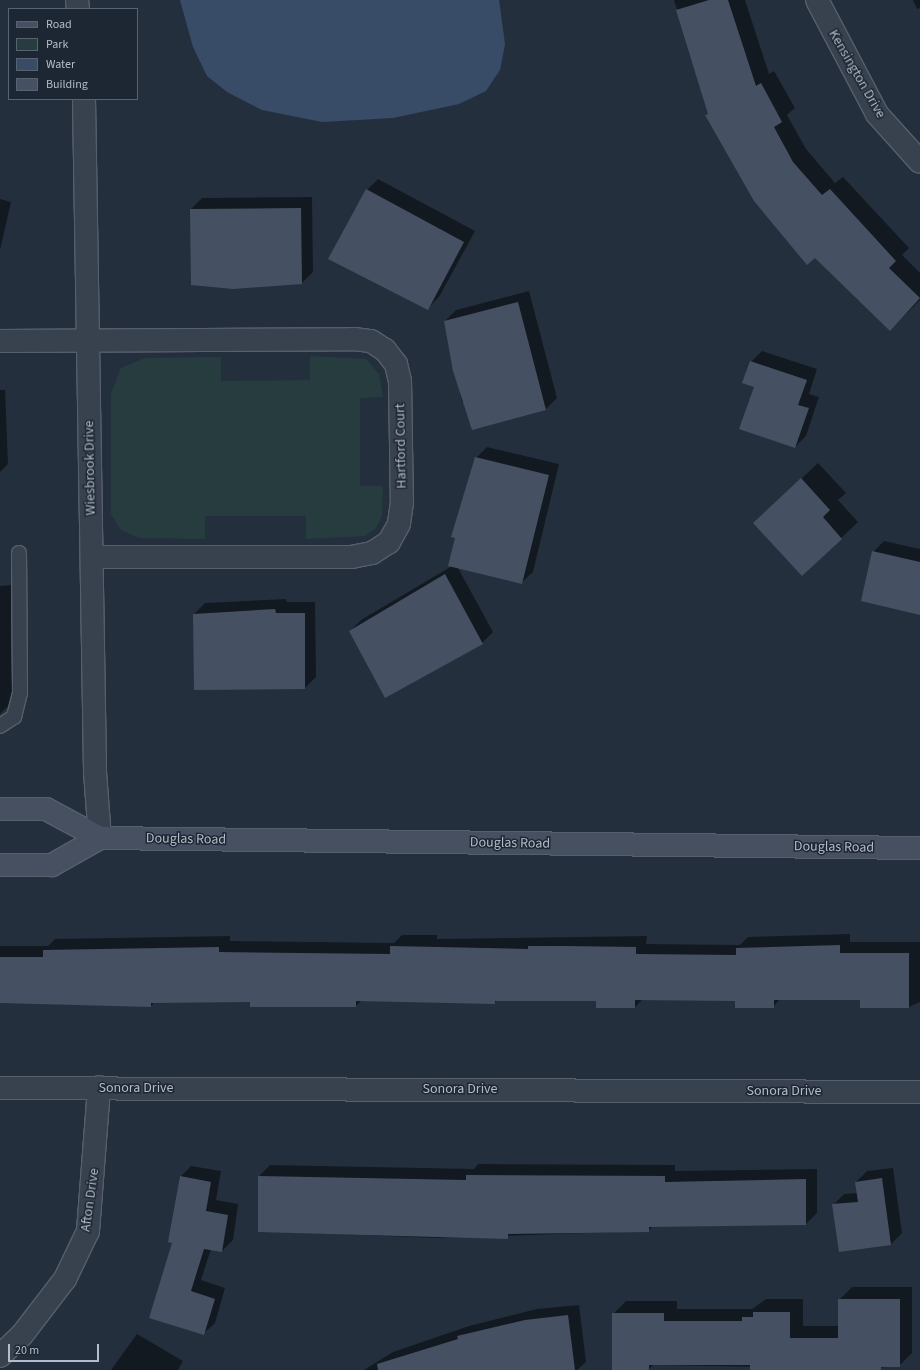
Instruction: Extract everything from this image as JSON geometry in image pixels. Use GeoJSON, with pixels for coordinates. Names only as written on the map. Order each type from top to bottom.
{"type":"FeatureCollection","features":[{"type":"Feature","properties":{"kind":"street","name":"Kensington Drive"},"geometry":{"type":"LineString","coordinates":[[817,0],[877,114],[920,162]]}},
{"type":"Feature","properties":{"kind":"street","name":"Wiesbrook Drive"},"geometry":{"type":"LineString","coordinates":[[84,100],[92,557],[100,838]]}},
{"type":"Feature","properties":{"kind":"street","name":"Hartford Court"},"geometry":{"type":"LineString","coordinates":[[0,341],[371,341],[386,350],[396,364],[400,381],[402,480],[399,524],[389,542],[372,553],[352,557],[92,557]]}},
{"type":"Feature","properties":{"kind":"street","name":"Douglas Road"},"geometry":{"type":"LineString","coordinates":[[0,809],[46,809],[100,838],[920,848]]}},
{"type":"Feature","properties":{"kind":"street"},"geometry":{"type":"LineString","coordinates":[[0,865],[52,865],[100,838]]}},
{"type":"Feature","properties":{"kind":"street","name":"Sonora Drive"},"geometry":{"type":"LineString","coordinates":[[0,1088],[99,1087],[920,1092]]}},
{"type":"Feature","properties":{"kind":"street","name":"Afton Drive"},"geometry":{"type":"LineString","coordinates":[[0,1356],[22,1335],[65,1279],[88,1231],[99,1087]]}},
{"type":"Feature","properties":{"kind":"lane"},"geometry":{"type":"LineString","coordinates":[[0,726],[14,717],[20,693],[19,553]]}},
{"type":"Feature","properties":{"kind":"green space"},"geometry":{"type":"Polygon","coordinates":[[[310,356],[366,359],[379,374],[383,397],[360,398],[360,486],[383,486],[382,516],[376,528],[365,536],[306,539],[306,516],[205,516],[205,539],[139,538],[121,530],[111,514],[111,394],[121,368],[145,358],[221,357],[221,381],[310,380],[310,356]]]}},
{"type":"Feature","properties":{"kind":"water"},"geometry":{"type":"Polygon","coordinates":[[[180,0],[499,0],[505,44],[500,70],[486,91],[459,104],[393,118],[322,122],[262,110],[227,92],[207,76],[193,47],[180,0]]]}},
{"type":"Feature","properties":{"kind":"building"},"geometry":{"type":"Polygon","coordinates":[[[709,0],[728,0],[756,86],[761,83],[782,122],[774,127],[793,162],[822,195],[830,189],[896,261],[889,268],[920,298],[890,331],[815,258],[807,265],[754,201],[705,115],[708,114],[676,10],[709,0]]]}},
{"type":"Feature","properties":{"kind":"building"},"geometry":{"type":"Polygon","coordinates":[[[366,189],[464,242],[428,310],[328,259],[366,189]]]}},
{"type":"Feature","properties":{"kind":"building"},"geometry":{"type":"Polygon","coordinates":[[[301,208],[302,284],[233,289],[191,285],[190,209],[301,208]]]}},
{"type":"Feature","properties":{"kind":"building"},"geometry":{"type":"Polygon","coordinates":[[[518,302],[546,410],[472,430],[453,371],[444,321],[518,302]]]}},
{"type":"Feature","properties":{"kind":"building"},"geometry":{"type":"Polygon","coordinates":[[[750,361],[807,380],[798,405],[809,408],[795,448],[739,429],[754,387],[742,383],[750,361]]]}},
{"type":"Feature","properties":{"kind":"building"},"geometry":{"type":"Polygon","coordinates":[[[475,457],[549,475],[522,584],[448,566],[455,538],[451,537],[475,457]]]}},
{"type":"Feature","properties":{"kind":"building"},"geometry":{"type":"Polygon","coordinates":[[[801,478],[830,510],[823,517],[842,539],[802,576],[753,523],[801,478]]]}},
{"type":"Feature","properties":{"kind":"building"},"geometry":{"type":"Polygon","coordinates":[[[872,551],[920,562],[920,615],[861,601],[872,551]]]}},
{"type":"Feature","properties":{"kind":"building"},"geometry":{"type":"Polygon","coordinates":[[[445,574],[483,644],[385,698],[349,631],[445,574]]]}},
{"type":"Feature","properties":{"kind":"building"},"geometry":{"type":"Polygon","coordinates":[[[275,609],[276,613],[305,613],[305,689],[194,690],[193,614],[275,609]]]}},
{"type":"Feature","properties":{"kind":"building"},"geometry":{"type":"Polygon","coordinates":[[[840,945],[840,953],[909,953],[909,1008],[860,1008],[860,1000],[774,1000],[774,1008],[735,1008],[735,1001],[635,1000],[635,1008],[596,1008],[596,1001],[495,1001],[495,1004],[356,1001],[356,1007],[250,1007],[250,1002],[151,1003],[151,1007],[0,1003],[0,957],[43,957],[43,950],[219,947],[219,952],[390,954],[390,946],[528,949],[528,946],[564,946],[636,947],[636,954],[736,955],[736,948],[840,945]]]}},
{"type":"Feature","properties":{"kind":"building"},"geometry":{"type":"Polygon","coordinates":[[[466,1175],[665,1176],[665,1182],[806,1179],[806,1225],[649,1227],[649,1232],[508,1234],[508,1239],[258,1232],[258,1176],[466,1180],[466,1175]]]}},
{"type":"Feature","properties":{"kind":"building"},"geometry":{"type":"Polygon","coordinates":[[[180,1176],[211,1182],[206,1211],[228,1215],[222,1252],[204,1249],[191,1291],[215,1299],[204,1335],[149,1318],[172,1243],[168,1242],[180,1176]]]}},
{"type":"Feature","properties":{"kind":"building"},"geometry":{"type":"Polygon","coordinates":[[[882,1178],[891,1245],[839,1252],[832,1204],[858,1202],[855,1182],[882,1178]]]}},
{"type":"Feature","properties":{"kind":"building"},"geometry":{"type":"Polygon","coordinates":[[[838,1299],[900,1299],[900,1367],[881,1367],[881,1370],[750,1370],[750,1365],[649,1365],[649,1370],[612,1370],[612,1313],[664,1313],[664,1321],[742,1321],[742,1317],[753,1317],[753,1312],[790,1312],[790,1338],[838,1338],[838,1299]]]}},
{"type":"Feature","properties":{"kind":"building"},"geometry":{"type":"Polygon","coordinates":[[[568,1315],[575,1370],[378,1370],[377,1364],[458,1339],[457,1336],[525,1320],[568,1315]]]}}]}
